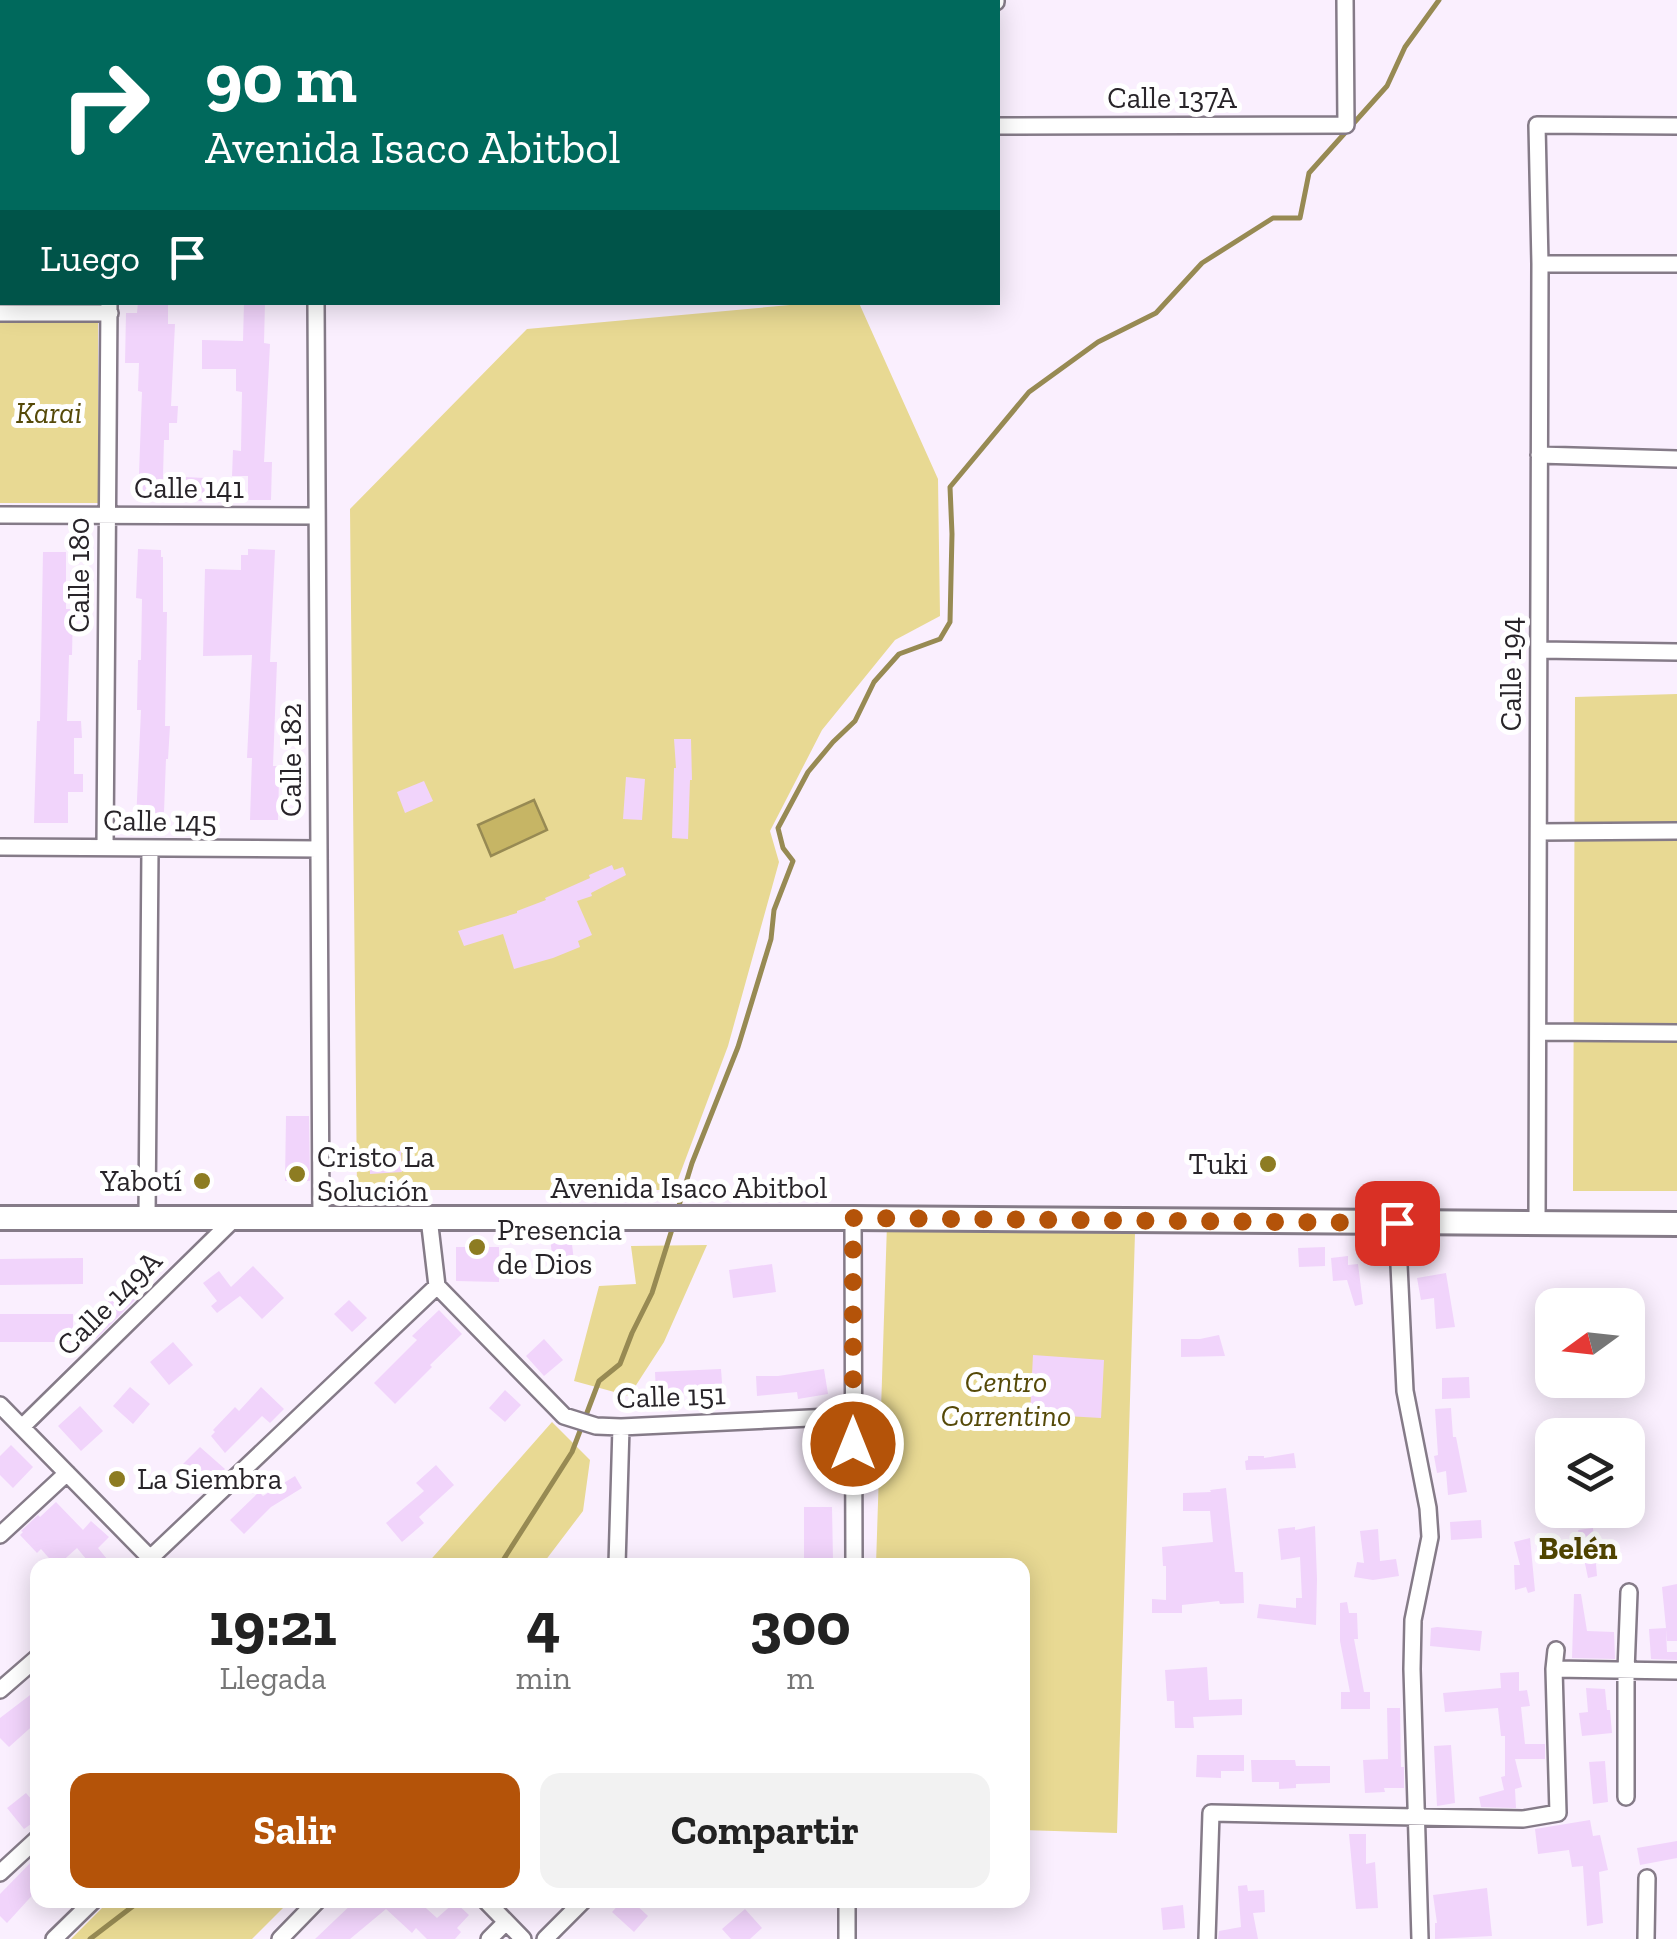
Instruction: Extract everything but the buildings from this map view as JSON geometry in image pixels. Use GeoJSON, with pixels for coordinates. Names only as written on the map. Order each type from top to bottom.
{"type":"FeatureCollection","features":[{"type":"Feature","properties":{"kind":"main road","name":"Avenida Isaco Abitbol"},"geometry":{"type":"LineString","coordinates":[[0,1218],[853,1218],[1677,1224]]}},
{"type":"Feature","properties":{"kind":"street","name":"Calle 137A"},"geometry":{"type":"LineString","coordinates":[[1000,126],[1346,125],[1345,0]]}},
{"type":"Feature","properties":{"kind":"street","name":"Calle 194"},"geometry":{"type":"LineString","coordinates":[[1536,1223],[1538,125],[1677,126]]}},
{"type":"Feature","properties":{"kind":"street"},"geometry":{"type":"LineString","coordinates":[[1540,264],[1677,264]]}},
{"type":"Feature","properties":{"kind":"street","name":"Calle 182"},"geometry":{"type":"LineString","coordinates":[[316,305],[321,1218]]}},
{"type":"Feature","properties":{"kind":"street"},"geometry":{"type":"LineString","coordinates":[[0,313],[110,308]]}},
{"type":"Feature","properties":{"kind":"street","name":"Calle 180"},"geometry":{"type":"LineString","coordinates":[[105,847],[110,308]]}},
{"type":"Feature","properties":{"kind":"street"},"geometry":{"type":"LineString","coordinates":[[1539,455],[1677,458]]}},
{"type":"Feature","properties":{"kind":"street","name":"Calle 141"},"geometry":{"type":"LineString","coordinates":[[0,516],[317,516]]}},
{"type":"Feature","properties":{"kind":"street"},"geometry":{"type":"LineString","coordinates":[[1539,650],[1677,652]]}},
{"type":"Feature","properties":{"kind":"street"},"geometry":{"type":"LineString","coordinates":[[1539,832],[1677,830]]}},
{"type":"Feature","properties":{"kind":"street","name":"Calle 145"},"geometry":{"type":"LineString","coordinates":[[0,847],[319,850]]}},
{"type":"Feature","properties":{"kind":"street"},"geometry":{"type":"LineString","coordinates":[[148,1218],[150,849]]}},
{"type":"Feature","properties":{"kind":"street"},"geometry":{"type":"LineString","coordinates":[[1538,1032],[1677,1033]]}},
{"type":"Feature","properties":{"kind":"street","name":"Calle 149A"},"geometry":{"type":"LineString","coordinates":[[22,1428],[235,1218]]}},
{"type":"Feature","properties":{"kind":"street"},"geometry":{"type":"LineString","coordinates":[[155,1558],[438,1286],[429,1218]]}},
{"type":"Feature","properties":{"kind":"street"},"geometry":{"type":"LineString","coordinates":[[853,1218],[854,1558]]}},
{"type":"Feature","properties":{"kind":"street"},"geometry":{"type":"LineString","coordinates":[[1397,1223],[1405,1391],[1430,1537],[1414,1620],[1412,1669],[1420,1939]]}},
{"type":"Feature","properties":{"kind":"street","name":"Calle 151"},"geometry":{"type":"LineString","coordinates":[[438,1286],[564,1416],[596,1426],[620,1428],[852,1416]]}},
{"type":"Feature","properties":{"kind":"street"},"geometry":{"type":"LineString","coordinates":[[0,1405],[145,1558]]}},
{"type":"Feature","properties":{"kind":"street"},"geometry":{"type":"LineString","coordinates":[[617,1558],[620,1428]]}},
{"type":"Feature","properties":{"kind":"street"},"geometry":{"type":"LineString","coordinates":[[0,1535],[67,1474]]}},
{"type":"Feature","properties":{"kind":"street"},"geometry":{"type":"LineString","coordinates":[[1626,1797],[1629,1592]]}},
{"type":"Feature","properties":{"kind":"street"},"geometry":{"type":"LineString","coordinates":[[1207,1939],[1211,1814],[1523,1819],[1558,1813],[1556,1650]]}},
{"type":"Feature","properties":{"kind":"street"},"geometry":{"type":"LineString","coordinates":[[0,1690],[30,1664]]}},
{"type":"Feature","properties":{"kind":"street"},"geometry":{"type":"LineString","coordinates":[[1554,1669],[1677,1671]]}},
{"type":"Feature","properties":{"kind":"street"},"geometry":{"type":"LineString","coordinates":[[0,1873],[30,1845]]}},
{"type":"Feature","properties":{"kind":"street"},"geometry":{"type":"LineString","coordinates":[[1646,1939],[1647,1878]]}},
{"type":"Feature","properties":{"kind":"street"},"geometry":{"type":"LineString","coordinates":[[54,1939],[86,1908]]}},
{"type":"Feature","properties":{"kind":"street"},"geometry":{"type":"LineString","coordinates":[[280,1939],[310,1908]]}},
{"type":"Feature","properties":{"kind":"street"},"geometry":{"type":"LineString","coordinates":[[493,1908],[523,1939]]}},
{"type":"Feature","properties":{"kind":"street"},"geometry":{"type":"LineString","coordinates":[[545,1939],[576,1908]]}},
{"type":"Feature","properties":{"kind":"street"},"geometry":{"type":"LineString","coordinates":[[847,1908],[847,1939]]}},
{"type":"Feature","properties":{"kind":"street"},"geometry":{"type":"LineString","coordinates":[[490,1939],[506,1922]]}},
{"type":"Feature","properties":{"kind":"green space"},"geometry":{"type":"Polygon","coordinates":[[[790,305],[860,305],[938,479],[940,616],[895,640],[822,730],[770,831],[779,862],[728,1046],[674,1190],[357,1190],[350,509],[527,329],[790,305]]]}},
{"type":"Feature","properties":{"kind":"green space","name":"Karai"},"geometry":{"type":"Polygon","coordinates":[[[0,323],[98,323],[98,503],[0,503],[0,323]]]}},
{"type":"Feature","properties":{"kind":"green space"},"geometry":{"type":"Polygon","coordinates":[[[1677,694],[1677,1191],[1573,1191],[1575,697],[1677,694]]]}},
{"type":"Feature","properties":{"kind":"green space","name":"Centro Correntino"},"geometry":{"type":"Polygon","coordinates":[[[887,1224],[1135,1233],[1117,1833],[1030,1830],[1030,1558],[876,1558],[887,1224]]]}},
{"type":"Feature","properties":{"kind":"green space"},"geometry":{"type":"Polygon","coordinates":[[[707,1245],[664,1342],[629,1396],[574,1381],[599,1286],[636,1284],[631,1246],[707,1245]]]}},
{"type":"Feature","properties":{"kind":"green space"},"geometry":{"type":"Polygon","coordinates":[[[552,1422],[590,1460],[583,1511],[547,1558],[432,1558],[552,1422]]]}},
{"type":"Feature","properties":{"kind":"green space"},"geometry":{"type":"Polygon","coordinates":[[[102,1908],[283,1908],[252,1939],[71,1939],[102,1908]]]}},
{"type":"Feature","properties":{"kind":"shaded area"},"geometry":{"type":"Polygon","coordinates":[[[534,800],[547,830],[491,856],[478,825],[534,800]]]}},
{"type":"Feature","properties":{"kind":"waterway"},"geometry":{"type":"LineString","coordinates":[[677,1212],[738,1047],[771,939],[774,910],[793,861],[783,848],[778,828],[808,772],[855,721],[874,682],[899,654],[940,639],[950,622],[950,487],[1029,392],[1098,342],[1156,313],[1202,263],[1273,218],[1300,218],[1309,173],[1387,86],[1405,47],[1439,0]]}},
{"type":"Feature","properties":{"kind":"waterway"},"geometry":{"type":"LineString","coordinates":[[504,1558],[572,1452],[599,1381],[620,1364],[652,1293],[674,1223]]}},
{"type":"Feature","properties":{"kind":"waterway"},"geometry":{"type":"LineString","coordinates":[[90,1939],[131,1908]]}},
{"type":"Feature","properties":{"kind":"place","name":"Tuki"},"geometry":{"type":"Point","coordinates":[1268,1164]}},
{"type":"Feature","properties":{"kind":"place","name":"Cristo La Solución"},"geometry":{"type":"Point","coordinates":[297,1174]}},
{"type":"Feature","properties":{"kind":"place","name":"Yabotí"},"geometry":{"type":"Point","coordinates":[202,1181]}},
{"type":"Feature","properties":{"kind":"place","name":"Presencia de Dios"},"geometry":{"type":"Point","coordinates":[477,1247]}},
{"type":"Feature","properties":{"kind":"place","name":"La Siembra"},"geometry":{"type":"Point","coordinates":[117,1479]}},
{"type":"Feature","properties":{"kind":"district","name":"Belén"},"geometry":{"type":"Point","coordinates":[1578,1548]}},
{"type":"Feature","properties":{"kind":"route"},"geometry":{"type":"LineString","coordinates":[[853,1444],[853,1218],[1397,1223]]}}]}
